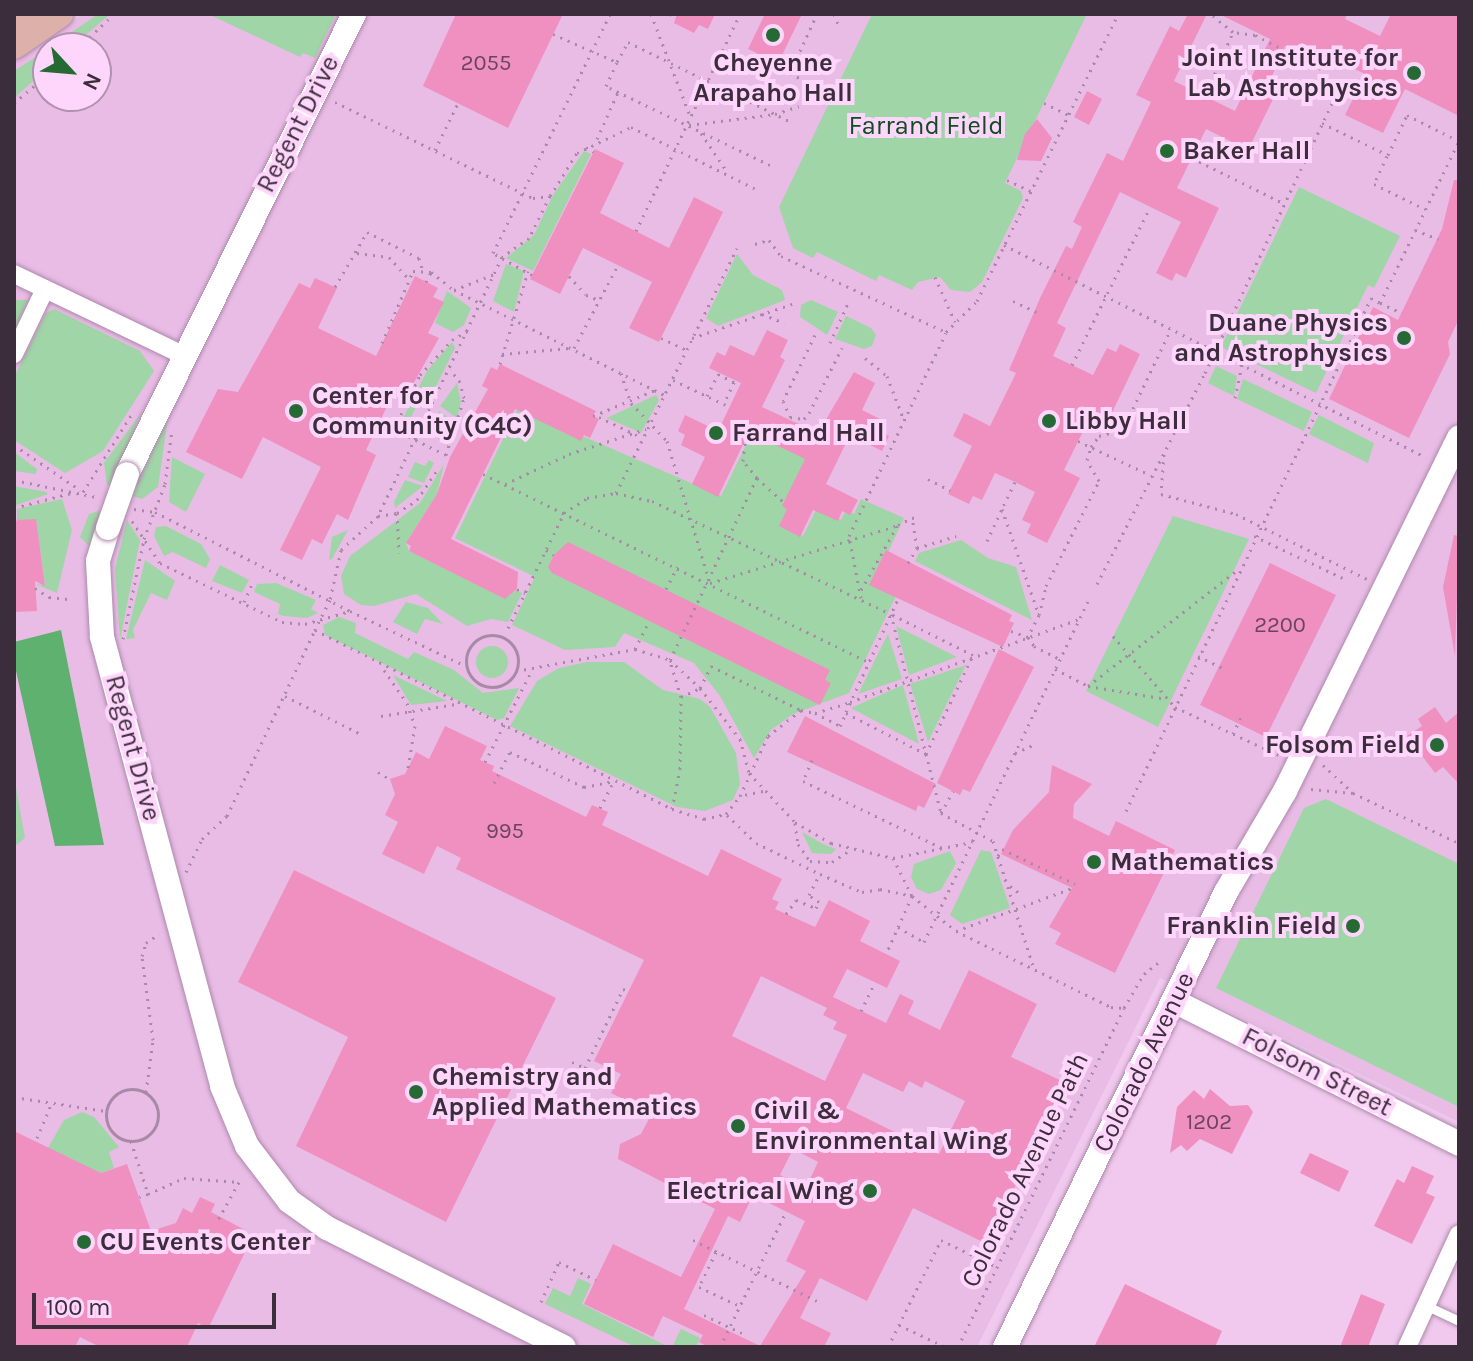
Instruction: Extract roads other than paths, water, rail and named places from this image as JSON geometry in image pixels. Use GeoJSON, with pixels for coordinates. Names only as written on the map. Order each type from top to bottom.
{"type":"FeatureCollection","features":[{"type":"Feature","properties":{"kind":"main road"},"geometry":{"type":"LineString","coordinates":[[14,21],[26,14]]}},
{"type":"Feature","properties":{"kind":"main road"},"geometry":{"type":"LineString","coordinates":[[14,45],[59,14]]}},
{"type":"Feature","properties":{"kind":"street","name":"Regent Drive"},"geometry":{"type":"LineString","coordinates":[[354,14],[183,355],[127,474],[98,561],[102,637],[222,1086],[247,1146],[289,1201],[327,1228],[564,1347]]}},
{"type":"Feature","properties":{"kind":"street"},"geometry":{"type":"LineString","coordinates":[[14,274],[183,355]]}},
{"type":"Feature","properties":{"kind":"street"},"geometry":{"type":"LineString","coordinates":[[14,354],[45,289]]}},
{"type":"Feature","properties":{"kind":"street","name":"Colorado Avenue"},"geometry":{"type":"LineString","coordinates":[[1005,1347],[1174,1001],[1459,438]]}},
{"type":"Feature","properties":{"kind":"street","name":"Folsom Street"},"geometry":{"type":"LineString","coordinates":[[1174,1001],[1459,1144]]}},
{"type":"Feature","properties":{"kind":"street"},"geometry":{"type":"LineString","coordinates":[[1407,1347],[1459,1234]]}},
{"type":"Feature","properties":{"kind":"lane"},"geometry":{"type":"LineString","coordinates":[[1425,1305],[1459,1321]]}},
{"type":"Feature","properties":{"kind":"place","name":"Cheyenne Arapaho Hall"},"geometry":{"type":"Point","coordinates":[773,35]}},
{"type":"Feature","properties":{"kind":"place","name":"Joint Institute for Lab Astrophysics"},"geometry":{"type":"Point","coordinates":[1414,73]}},
{"type":"Feature","properties":{"kind":"place","name":"Baker Hall"},"geometry":{"type":"Point","coordinates":[1167,151]}},
{"type":"Feature","properties":{"kind":"place","name":"Duane Physics and Astrophysics"},"geometry":{"type":"Point","coordinates":[1404,338]}},
{"type":"Feature","properties":{"kind":"place","name":"Center for Community (C4C)"},"geometry":{"type":"Point","coordinates":[296,411]}},
{"type":"Feature","properties":{"kind":"place","name":"Libby Hall"},"geometry":{"type":"Point","coordinates":[1049,421]}},
{"type":"Feature","properties":{"kind":"place","name":"Farrand Hall"},"geometry":{"type":"Point","coordinates":[716,433]}},
{"type":"Feature","properties":{"kind":"place","name":"Folsom Field"},"geometry":{"type":"Point","coordinates":[1437,745]}},
{"type":"Feature","properties":{"kind":"place","name":"Mathematics"},"geometry":{"type":"Point","coordinates":[1094,862]}},
{"type":"Feature","properties":{"kind":"place","name":"Franklin Field"},"geometry":{"type":"Point","coordinates":[1353,926]}},
{"type":"Feature","properties":{"kind":"place","name":"Chemistry and Applied Mathematics"},"geometry":{"type":"Point","coordinates":[416,1092]}},
{"type":"Feature","properties":{"kind":"place","name":"Civil & Environmental Wing"},"geometry":{"type":"Point","coordinates":[738,1126]}},
{"type":"Feature","properties":{"kind":"place","name":"Electrical Wing"},"geometry":{"type":"Point","coordinates":[870,1191]}},
{"type":"Feature","properties":{"kind":"place","name":"CU Events Center"},"geometry":{"type":"Point","coordinates":[84,1242]}},
{"type":"Feature","properties":{"kind":"park label","name":"Farrand Field"},"geometry":{"type":"Point","coordinates":[926,126]}}]}
